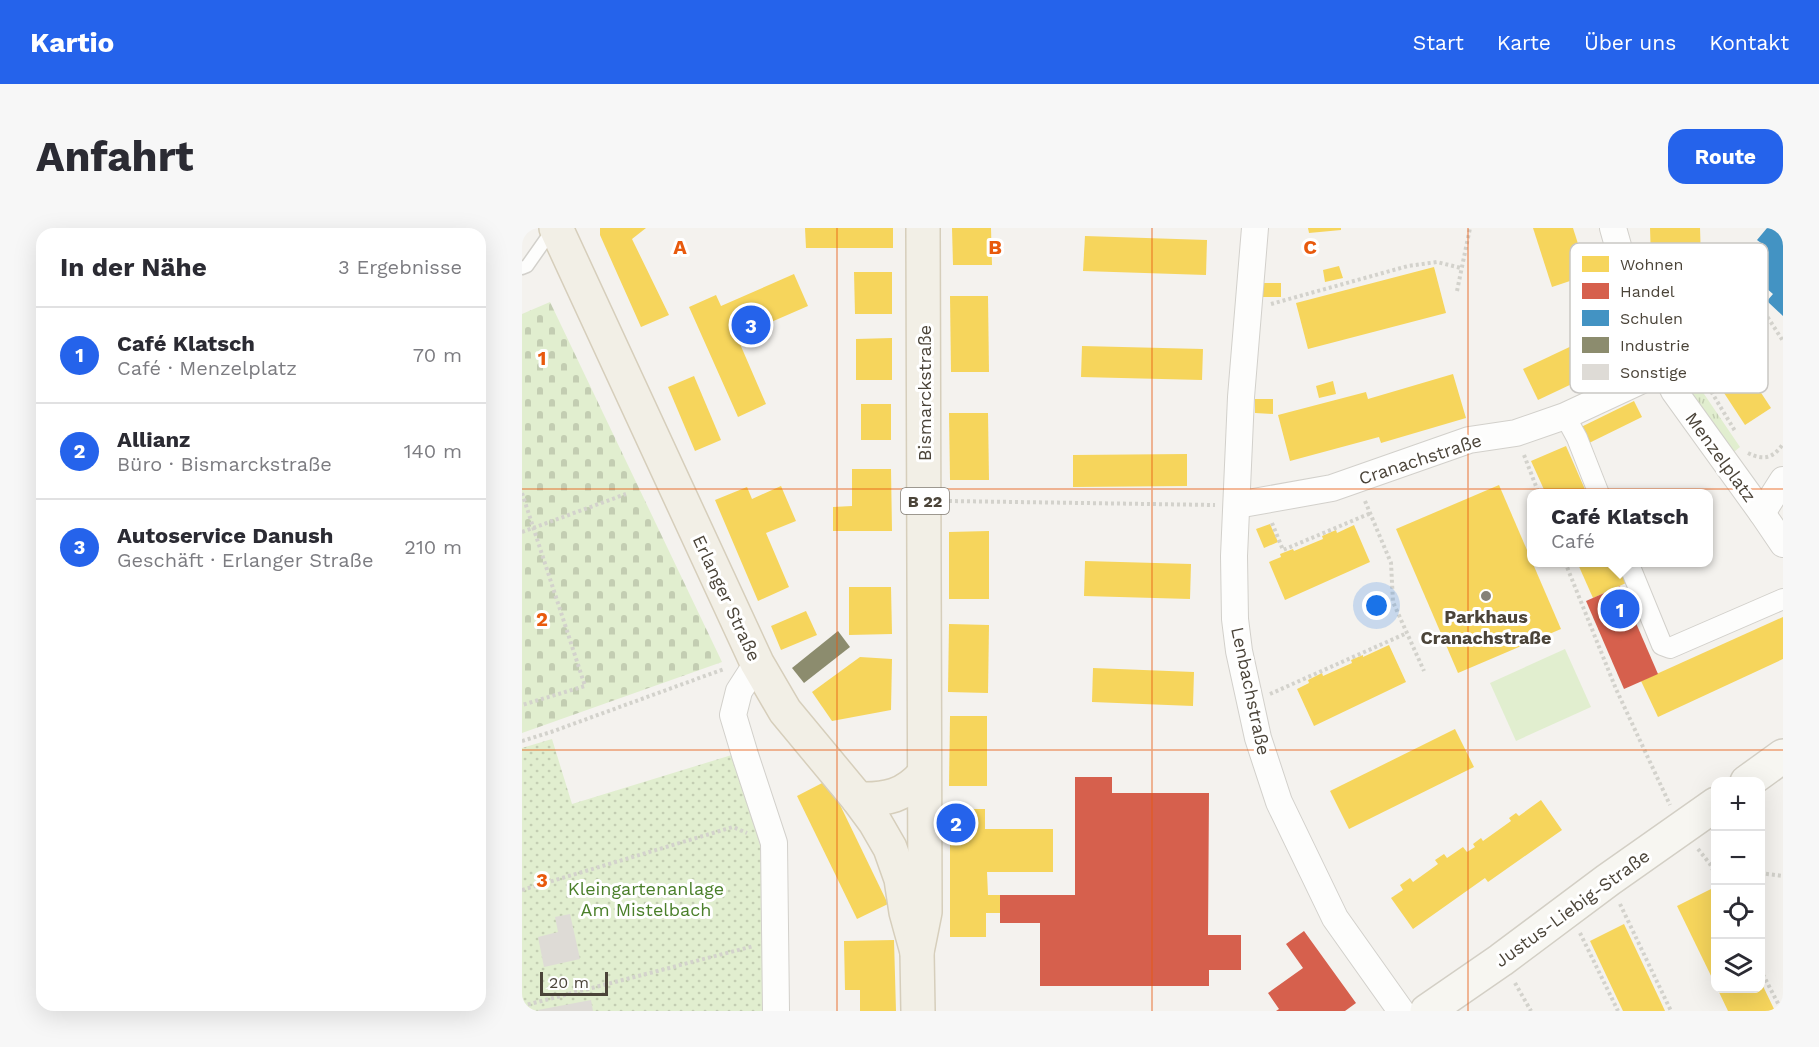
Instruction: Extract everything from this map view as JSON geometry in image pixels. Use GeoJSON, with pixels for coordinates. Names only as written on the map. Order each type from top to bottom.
{"type":"FeatureCollection","features":[{"type":"Feature","properties":{"kind":"main road","name":"Erlanger Straße"},"geometry":{"type":"LineString","coordinates":[[555,228],[758,663],[785,711],[858,799],[875,822],[893,855],[901,879],[906,912],[917,952]]}},
{"type":"Feature","properties":{"kind":"main road","name":"Bismarckstraße"},"geometry":{"type":"LineString","coordinates":[[923,228],[924,774]]}},
{"type":"Feature","properties":{"kind":"main road"},"geometry":{"type":"LineString","coordinates":[[1755,777],[1783,756]]}},
{"type":"Feature","properties":{"kind":"main road"},"geometry":{"type":"LineString","coordinates":[[858,799],[875,800],[898,794],[915,785],[924,774]]}},
{"type":"Feature","properties":{"kind":"main road","name":"B 22"},"geometry":{"type":"LineString","coordinates":[[918,1011],[917,952],[925,912],[924,774]]}},
{"type":"Feature","properties":{"kind":"main road","name":"Justus-Liebig-Straße"},"geometry":{"type":"LineString","coordinates":[[1428,1011],[1711,808]]}},
{"type":"Feature","properties":{"kind":"street","name":"Lenbachstraße"},"geometry":{"type":"LineString","coordinates":[[1255,228],[1241,397],[1234,556],[1235,619],[1239,651],[1258,738],[1279,802],[1335,918],[1401,1011]]}},
{"type":"Feature","properties":{"kind":"street","name":"Menzelplatz"},"geometry":{"type":"LineString","coordinates":[[1613,228],[1617,243]]}},
{"type":"Feature","properties":{"kind":"street","name":"Cranachstraße"},"geometry":{"type":"LineString","coordinates":[[1237,505],[1332,488],[1469,440],[1516,433],[1565,416],[1614,393]]}},
{"type":"Feature","properties":{"kind":"street","name":"Menzelplatz"},"geometry":{"type":"LineString","coordinates":[[1675,393],[1783,544]]}},
{"type":"Feature","properties":{"kind":"street"},"geometry":{"type":"LineString","coordinates":[[1565,416],[1577,438],[1597,489]]}},
{"type":"Feature","properties":{"kind":"street"},"geometry":{"type":"LineString","coordinates":[[1762,513],[1783,480]]}},
{"type":"Feature","properties":{"kind":"street"},"geometry":{"type":"LineString","coordinates":[[1630,567],[1662,645],[1670,648],[1783,599]]}},
{"type":"Feature","properties":{"kind":"street"},"geometry":{"type":"LineString","coordinates":[[758,663],[738,691],[733,715],[774,843],[776,1011]]}},
{"type":"Feature","properties":{"kind":"lane"},"geometry":{"type":"LineString","coordinates":[[522,268],[527,266],[555,228]]}},
{"type":"Feature","properties":{"kind":"path"},"geometry":{"type":"LineString","coordinates":[[1457,291],[1470,228]]}},
{"type":"Feature","properties":{"kind":"path"},"geometry":{"type":"LineString","coordinates":[[1249,310],[1408,266],[1437,262],[1461,268]]}},
{"type":"Feature","properties":{"kind":"path"},"geometry":{"type":"LineString","coordinates":[[1768,318],[1783,341]]}},
{"type":"Feature","properties":{"kind":"path"},"geometry":{"type":"LineString","coordinates":[[1711,393],[1736,434]]}},
{"type":"Feature","properties":{"kind":"path"},"geometry":{"type":"LineString","coordinates":[[1516,433],[1537,489]]}},
{"type":"Feature","properties":{"kind":"path"},"geometry":{"type":"LineString","coordinates":[[1742,443],[1748,453],[1757,458],[1770,457],[1783,444]]}},
{"type":"Feature","properties":{"kind":"path"},"geometry":{"type":"LineString","coordinates":[[1356,479],[1391,562],[1393,602],[1424,671]]}},
{"type":"Feature","properties":{"kind":"path"},"geometry":{"type":"LineString","coordinates":[[522,493],[585,686],[522,705]]}},
{"type":"Feature","properties":{"kind":"path"},"geometry":{"type":"LineString","coordinates":[[522,532],[626,494]]}},
{"type":"Feature","properties":{"kind":"path"},"geometry":{"type":"LineString","coordinates":[[1262,500],[1283,550],[1371,513]]}},
{"type":"Feature","properties":{"kind":"path"},"geometry":{"type":"LineString","coordinates":[[925,501],[1237,505]]}},
{"type":"Feature","properties":{"kind":"path"},"geometry":{"type":"LineString","coordinates":[[1567,567],[1616,689],[1682,829]]}},
{"type":"Feature","properties":{"kind":"path"},"geometry":{"type":"LineString","coordinates":[[1250,703],[1407,633]]}},
{"type":"Feature","properties":{"kind":"path"},"geometry":{"type":"LineString","coordinates":[[1595,638],[1601,635]]}},
{"type":"Feature","properties":{"kind":"path"},"geometry":{"type":"LineString","coordinates":[[522,741],[559,730],[726,668],[758,663]]}},
{"type":"Feature","properties":{"kind":"path"},"geometry":{"type":"LineString","coordinates":[[522,890],[733,828],[751,835]]}},
{"type":"Feature","properties":{"kind":"path"},"geometry":{"type":"LineString","coordinates":[[1765,874],[1783,876]]}},
{"type":"Feature","properties":{"kind":"path"},"geometry":{"type":"LineString","coordinates":[[1608,880],[1671,1011]]}},
{"type":"Feature","properties":{"kind":"path"},"geometry":{"type":"LineString","coordinates":[[1569,909],[1618,1011]]}},
{"type":"Feature","properties":{"kind":"path"},"geometry":{"type":"LineString","coordinates":[[522,1006],[758,945]]}},
{"type":"Feature","properties":{"kind":"path"},"geometry":{"type":"LineString","coordinates":[[1765,977],[1782,1011]]}},
{"type":"Feature","properties":{"kind":"green space"},"geometry":{"type":"Polygon","coordinates":[[[550,302],[722,662],[522,733],[522,314],[550,302]]]}},
{"type":"Feature","properties":{"kind":"green space"},"geometry":{"type":"Polygon","coordinates":[[[1688,393],[1703,393],[1740,447],[1729,456],[1688,393]]]}},
{"type":"Feature","properties":{"kind":"green space"},"geometry":{"type":"Polygon","coordinates":[[[1565,649],[1591,707],[1516,741],[1490,683],[1565,649]]]}},
{"type":"Feature","properties":{"kind":"green space","name":"Kleingartenanlage Am Mistelbach"},"geometry":{"type":"Polygon","coordinates":[[[552,739],[572,804],[735,754],[760,845],[766,1011],[522,1011],[522,748],[552,739]]]}},
{"type":"Feature","properties":{"kind":"building: Wohnen"},"geometry":{"type":"Polygon","coordinates":[[[600,228],[646,228],[632,239],[669,315],[641,327],[600,235],[600,228]]]}},
{"type":"Feature","properties":{"kind":"building: Wohnen"},"geometry":{"type":"Polygon","coordinates":[[[805,228],[893,228],[893,248],[806,248],[805,228]]]}},
{"type":"Feature","properties":{"kind":"building: Wohnen"},"geometry":{"type":"Polygon","coordinates":[[[952,228],[991,228],[992,265],[953,265],[952,228]]]}},
{"type":"Feature","properties":{"kind":"building: Wohnen"},"geometry":{"type":"Polygon","coordinates":[[[1308,228],[1341,228],[1341,230],[1309,233],[1308,228]]]}},
{"type":"Feature","properties":{"kind":"building: Wohnen"},"geometry":{"type":"Polygon","coordinates":[[[1533,228],[1573,228],[1578,243],[1570,243],[1570,281],[1552,287],[1533,228]]]}},
{"type":"Feature","properties":{"kind":"building: Wohnen"},"geometry":{"type":"Polygon","coordinates":[[[1650,228],[1700,228],[1700,243],[1650,243],[1650,228]]]}},
{"type":"Feature","properties":{"kind":"building: Wohnen"},"geometry":{"type":"Polygon","coordinates":[[[1085,236],[1207,240],[1206,275],[1083,271],[1085,236]]]}},
{"type":"Feature","properties":{"kind":"building: Wohnen"},"geometry":{"type":"Polygon","coordinates":[[[1339,266],[1343,278],[1325,282],[1323,270],[1339,266]]]}},
{"type":"Feature","properties":{"kind":"building: Wohnen"},"geometry":{"type":"Polygon","coordinates":[[[1434,267],[1446,313],[1308,349],[1296,303],[1434,267]]]}},
{"type":"Feature","properties":{"kind":"building: Wohnen"},"geometry":{"type":"Polygon","coordinates":[[[854,272],[892,272],[892,314],[855,314],[854,272]]]}},
{"type":"Feature","properties":{"kind":"building: Wohnen"},"geometry":{"type":"Polygon","coordinates":[[[794,274],[808,306],[737,337],[766,404],[738,417],[689,307],[716,295],[721,306],[794,274]]]}},
{"type":"Feature","properties":{"kind":"building: Wohnen"},"geometry":{"type":"Polygon","coordinates":[[[1263,283],[1281,283],[1281,297],[1263,297],[1263,283]]]}},
{"type":"Feature","properties":{"kind":"building: Wohnen"},"geometry":{"type":"Polygon","coordinates":[[[950,296],[988,296],[989,372],[951,372],[950,296]]]}},
{"type":"Feature","properties":{"kind":"building: Wohnen"},"geometry":{"type":"Polygon","coordinates":[[[892,338],[892,380],[856,380],[856,339],[892,338]]]}},
{"type":"Feature","properties":{"kind":"building: Wohnen"},"geometry":{"type":"Polygon","coordinates":[[[1082,346],[1203,349],[1202,380],[1081,377],[1082,346]]]}},
{"type":"Feature","properties":{"kind":"building: Wohnen"},"geometry":{"type":"Polygon","coordinates":[[[1570,347],[1570,385],[1538,400],[1523,369],[1570,347]]]}},
{"type":"Feature","properties":{"kind":"building: Wohnen"},"geometry":{"type":"Polygon","coordinates":[[[1453,374],[1466,418],[1381,443],[1379,437],[1290,461],[1278,415],[1366,392],[1368,399],[1453,374]]]}},
{"type":"Feature","properties":{"kind":"building: Wohnen"},"geometry":{"type":"Polygon","coordinates":[[[694,376],[721,440],[695,451],[668,387],[694,376]]]}},
{"type":"Feature","properties":{"kind":"building: Wohnen"},"geometry":{"type":"Polygon","coordinates":[[[1333,381],[1336,394],[1319,398],[1316,386],[1333,381]]]}},
{"type":"Feature","properties":{"kind":"building: Wohnen"},"geometry":{"type":"Polygon","coordinates":[[[1724,393],[1761,393],[1771,408],[1745,425],[1724,393]]]}},
{"type":"Feature","properties":{"kind":"building: Wohnen"},"geometry":{"type":"Polygon","coordinates":[[[1255,399],[1273,399],[1273,414],[1255,413],[1255,399]]]}},
{"type":"Feature","properties":{"kind":"building: Wohnen"},"geometry":{"type":"Polygon","coordinates":[[[1634,401],[1642,417],[1585,445],[1577,429],[1634,401]]]}},
{"type":"Feature","properties":{"kind":"building: Wohnen"},"geometry":{"type":"Polygon","coordinates":[[[861,404],[891,404],[891,440],[861,440],[861,404]]]}},
{"type":"Feature","properties":{"kind":"building: Wohnen"},"geometry":{"type":"Polygon","coordinates":[[[949,413],[988,413],[989,480],[950,480],[949,413]]]}},
{"type":"Feature","properties":{"kind":"building: Wohnen"},"geometry":{"type":"Polygon","coordinates":[[[1566,446],[1585,489],[1544,489],[1531,461],[1566,446]]]}},
{"type":"Feature","properties":{"kind":"building: Wohnen"},"geometry":{"type":"Polygon","coordinates":[[[1187,454],[1187,486],[1073,487],[1073,455],[1187,454]]]}},
{"type":"Feature","properties":{"kind":"building: Wohnen"},"geometry":{"type":"Polygon","coordinates":[[[852,469],[891,469],[892,531],[833,531],[833,507],[852,506],[852,469]]]}},
{"type":"Feature","properties":{"kind":"building: Wohnen","name":"Parkhaus Cranachstraße"},"geometry":{"type":"Polygon","coordinates":[[[1499,485],[1527,550],[1527,567],[1534,567],[1561,629],[1458,673],[1396,529],[1499,485]]]}},
{"type":"Feature","properties":{"kind":"building: Wohnen"},"geometry":{"type":"Polygon","coordinates":[[[781,486],[796,521],[766,533],[789,587],[758,601],[715,500],[747,487],[752,499],[781,486]]]}},
{"type":"Feature","properties":{"kind":"building: Wohnen"},"geometry":{"type":"Polygon","coordinates":[[[1270,524],[1278,542],[1264,548],[1256,529],[1270,524]]]}},
{"type":"Feature","properties":{"kind":"building: Wohnen"},"geometry":{"type":"Polygon","coordinates":[[[1354,525],[1370,562],[1285,600],[1269,562],[1281,557],[1280,554],[1293,549],[1294,551],[1323,539],[1322,536],[1336,530],[1337,533],[1354,525]]]}},
{"type":"Feature","properties":{"kind":"building: Wohnen"},"geometry":{"type":"Polygon","coordinates":[[[989,531],[989,599],[949,599],[949,532],[989,531]]]}},
{"type":"Feature","properties":{"kind":"building: Wohnen"},"geometry":{"type":"Polygon","coordinates":[[[1085,561],[1191,564],[1190,599],[1084,596],[1085,561]]]}},
{"type":"Feature","properties":{"kind":"building: Wohnen"},"geometry":{"type":"Polygon","coordinates":[[[1579,567],[1618,567],[1626,583],[1593,598],[1579,567]]]}},
{"type":"Feature","properties":{"kind":"building: Wohnen"},"geometry":{"type":"Polygon","coordinates":[[[849,587],[891,587],[892,634],[849,635],[849,587]]]}},
{"type":"Feature","properties":{"kind":"building: Wohnen"},"geometry":{"type":"Polygon","coordinates":[[[806,611],[817,635],[781,650],[771,626],[806,611]]]}},
{"type":"Feature","properties":{"kind":"building: Wohnen"},"geometry":{"type":"Polygon","coordinates":[[[1783,617],[1783,659],[1658,717],[1641,681],[1783,617]]]}},
{"type":"Feature","properties":{"kind":"building: Wohnen"},"geometry":{"type":"Polygon","coordinates":[[[949,624],[989,625],[988,693],[948,692],[949,624]]]}},
{"type":"Feature","properties":{"kind":"building: Wohnen"},"geometry":{"type":"Polygon","coordinates":[[[1389,645],[1406,682],[1314,726],[1297,689],[1322,673],[1323,676],[1352,663],[1351,660],[1389,645]]]}},
{"type":"Feature","properties":{"kind":"building: Wohnen"},"geometry":{"type":"Polygon","coordinates":[[[860,657],[892,659],[891,710],[832,721],[812,692],[860,657]]]}},
{"type":"Feature","properties":{"kind":"building: Wohnen"},"geometry":{"type":"Polygon","coordinates":[[[1093,668],[1194,672],[1193,706],[1092,702],[1093,668]]]}},
{"type":"Feature","properties":{"kind":"building: Wohnen"},"geometry":{"type":"Polygon","coordinates":[[[950,716],[987,716],[987,786],[949,786],[950,716]]]}},
{"type":"Feature","properties":{"kind":"building: Wohnen"},"geometry":{"type":"Polygon","coordinates":[[[1455,729],[1474,767],[1349,829],[1330,791],[1455,729]]]}},
{"type":"Feature","properties":{"kind":"building: Wohnen"},"geometry":{"type":"Polygon","coordinates":[[[828,780],[888,904],[857,919],[797,796],[828,780]]]}},
{"type":"Feature","properties":{"kind":"building: Wohnen"},"geometry":{"type":"Polygon","coordinates":[[[1541,800],[1562,830],[1488,882],[1485,878],[1413,929],[1391,898],[1403,890],[1400,885],[1410,878],[1413,882],[1438,864],[1435,860],[1444,854],[1447,858],[1463,847],[1467,852],[1475,847],[1473,844],[1481,838],[1483,841],[1511,821],[1509,818],[1516,813],[1519,816],[1541,800]]]}},
{"type":"Feature","properties":{"kind":"building: Wohnen"},"geometry":{"type":"Polygon","coordinates":[[[950,809],[985,809],[985,829],[1053,829],[1053,872],[987,872],[988,895],[1000,895],[1000,913],[986,913],[986,937],[950,937],[950,809]]]}},
{"type":"Feature","properties":{"kind":"building: Wohnen"},"geometry":{"type":"Polygon","coordinates":[[[1711,889],[1711,976],[1677,906],[1711,889]]]}},
{"type":"Feature","properties":{"kind":"building: Wohnen"},"geometry":{"type":"Polygon","coordinates":[[[1624,924],[1665,1011],[1623,1011],[1590,941],[1624,924]]]}},
{"type":"Feature","properties":{"kind":"building: Wohnen"},"geometry":{"type":"Polygon","coordinates":[[[894,940],[896,1011],[860,1011],[860,990],[845,990],[844,941],[894,940]]]}},
{"type":"Feature","properties":{"kind":"building: Wohnen"},"geometry":{"type":"Polygon","coordinates":[[[1765,990],[1775,1011],[1728,1011],[1719,993],[1765,993],[1765,990]]]}},
{"type":"Feature","properties":{"kind":"building: Handel"},"geometry":{"type":"Polygon","coordinates":[[[1620,586],[1658,674],[1624,689],[1586,601],[1620,586]]]}},
{"type":"Feature","properties":{"kind":"building: Handel"},"geometry":{"type":"Polygon","coordinates":[[[1075,777],[1112,777],[1112,793],[1209,793],[1208,935],[1241,935],[1241,970],[1209,970],[1209,986],[1040,986],[1040,923],[1000,923],[1000,895],[1075,895],[1075,777]]]}},
{"type":"Feature","properties":{"kind":"building: Handel"},"geometry":{"type":"Polygon","coordinates":[[[1304,931],[1356,1003],[1345,1011],[1276,1011],[1279,1009],[1268,993],[1303,968],[1286,944],[1304,931]]]}},
{"type":"Feature","properties":{"kind":"building: Schulen"},"geometry":{"type":"Polygon","coordinates":[[[1767,228],[1783,228],[1783,316],[1768,302],[1773,294],[1768,290],[1768,243],[1761,243],[1757,240],[1767,228]]]}},
{"type":"Feature","properties":{"kind":"building: Industrie"},"geometry":{"type":"Polygon","coordinates":[[[838,631],[850,647],[804,683],[792,668],[838,631]]]}},
{"type":"Feature","properties":{"kind":"building: Sonstige"},"geometry":{"type":"Polygon","coordinates":[[[570,914],[580,959],[544,967],[538,937],[558,932],[555,917],[570,914]]]}},
{"type":"Feature","properties":{"kind":"building: Sonstige"},"geometry":{"type":"Polygon","coordinates":[[[591,1000],[593,1011],[538,1010],[591,1000]]]}},
{"type":"Feature","properties":{"kind":"place","name":"Autoservice Danush"},"geometry":{"type":"Point","coordinates":[751,325]}},
{"type":"Feature","properties":{"kind":"place","name":"Parkhaus Cranachstraße"},"geometry":{"type":"Point","coordinates":[1486,596]}},
{"type":"Feature","properties":{"kind":"place","name":"Café Klatsch"},"geometry":{"type":"Point","coordinates":[1620,609]}},
{"type":"Feature","properties":{"kind":"place","name":"Allianz"},"geometry":{"type":"Point","coordinates":[956,823]}}]}
